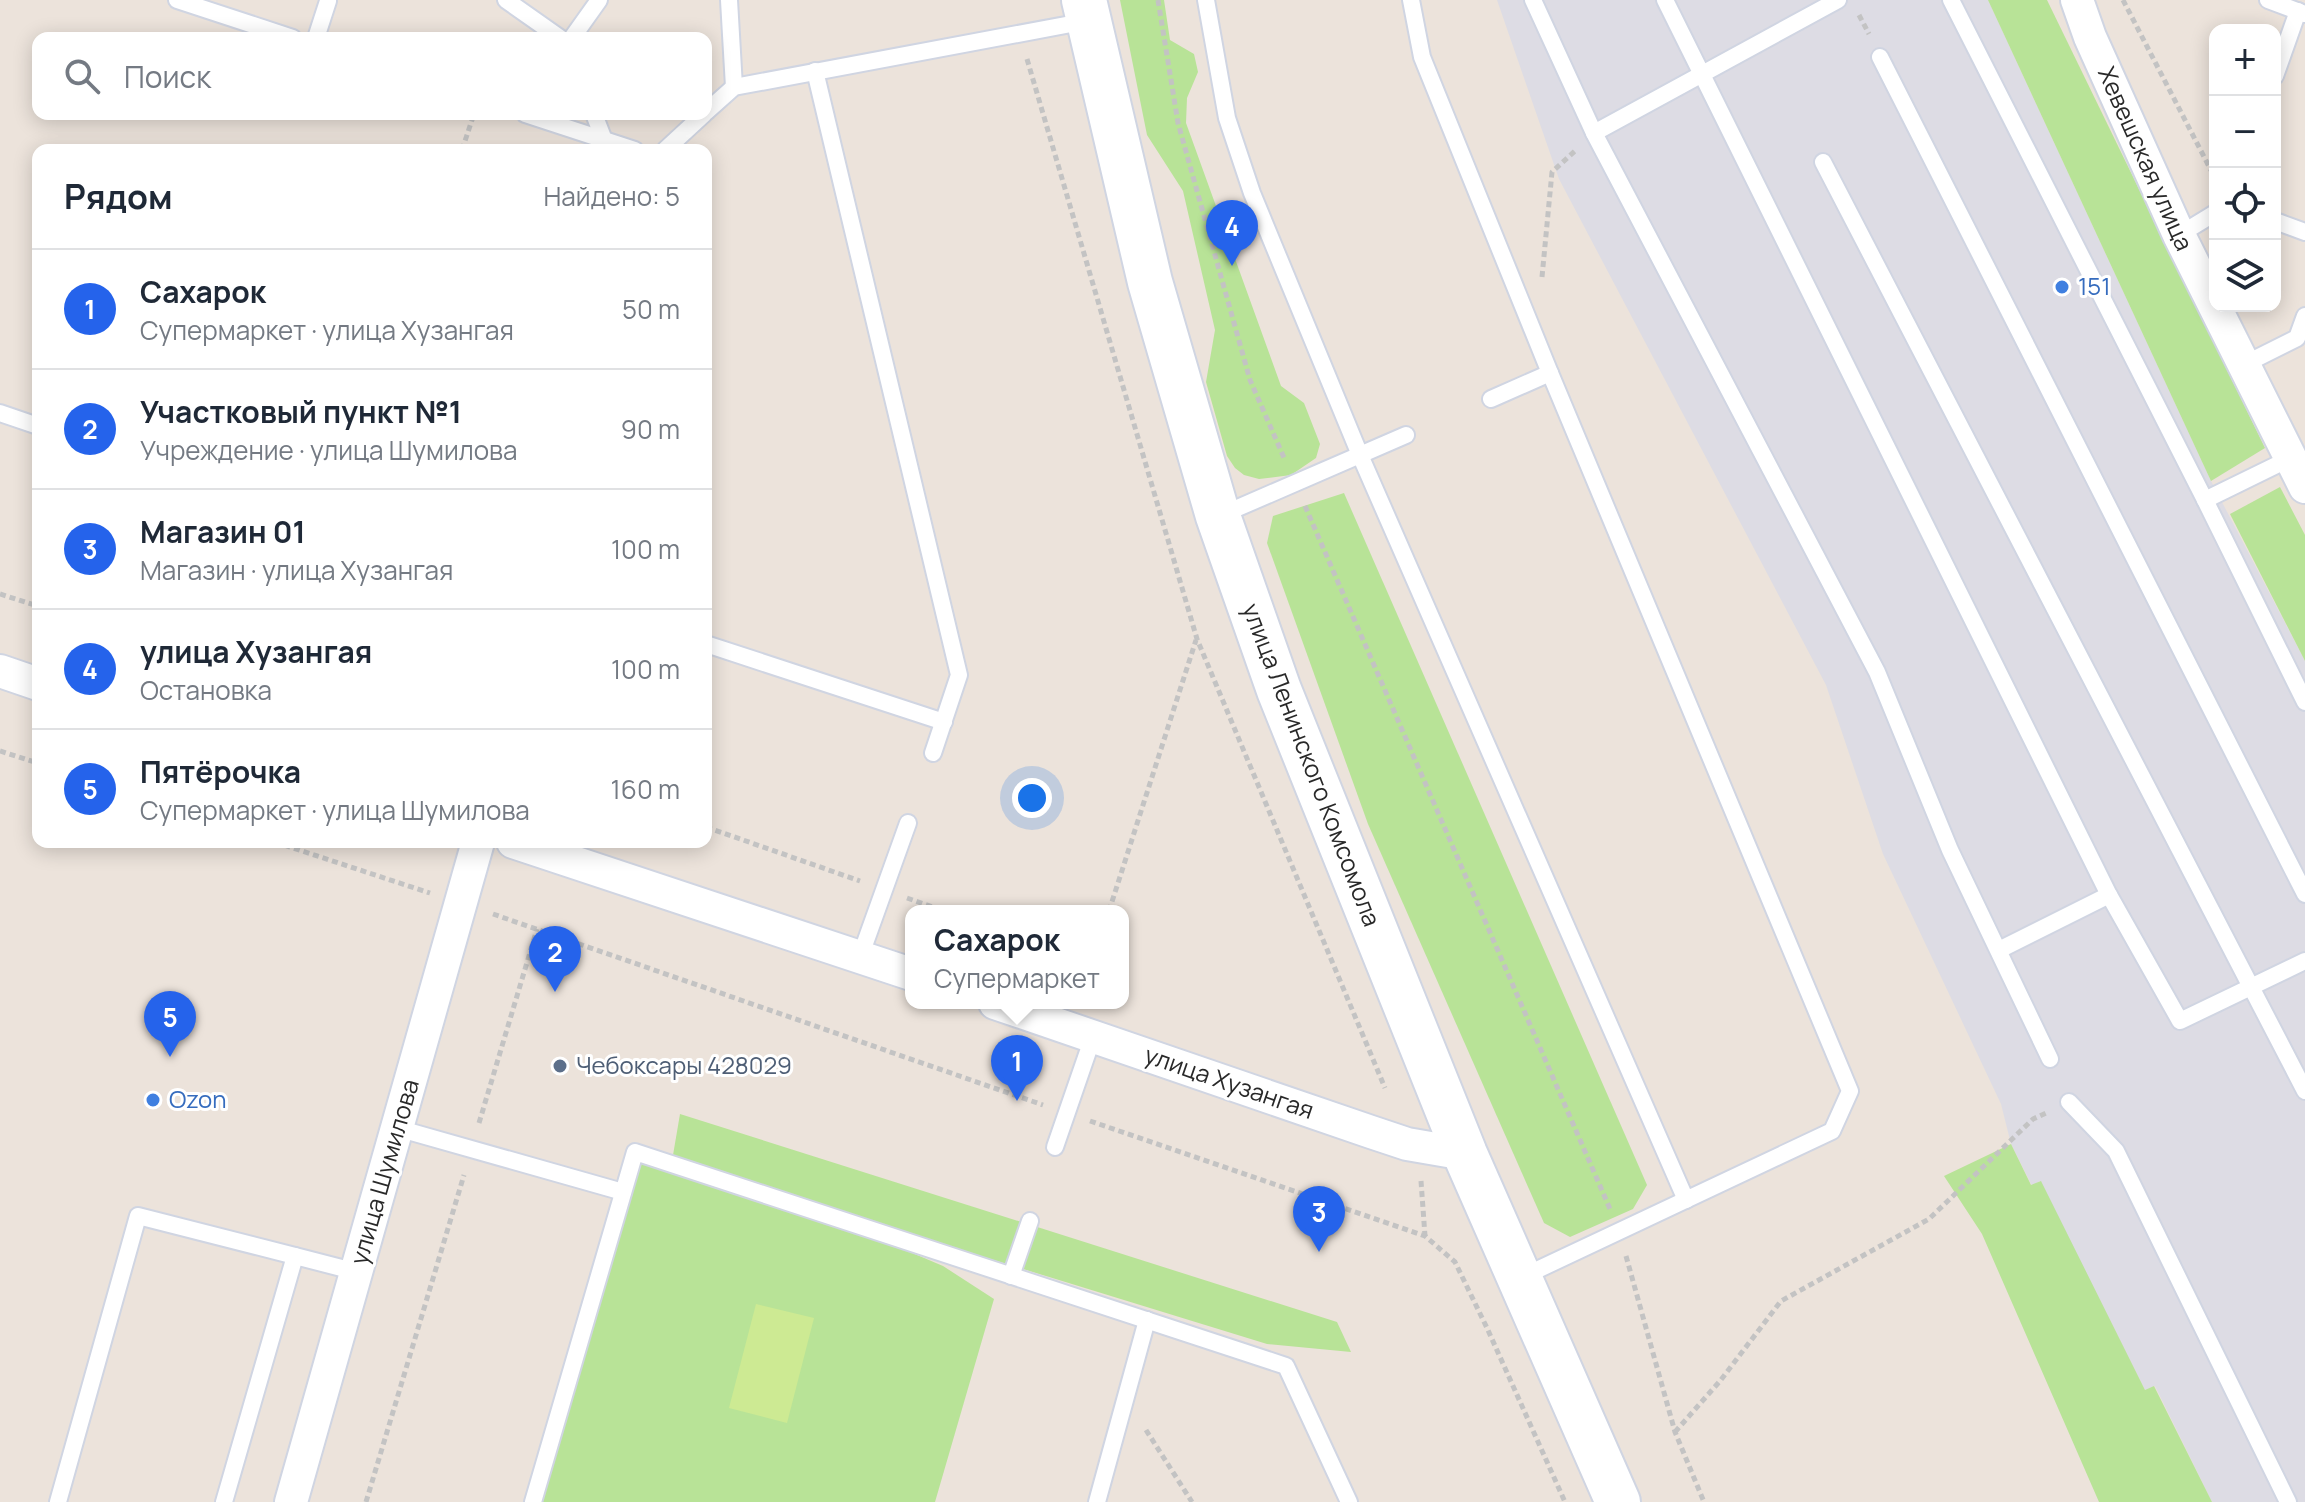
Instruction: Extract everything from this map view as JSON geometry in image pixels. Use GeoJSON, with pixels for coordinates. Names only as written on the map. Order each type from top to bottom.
{"type":"FeatureCollection","features":[{"type":"Feature","properties":{"kind":"main road","name":"улица Ленинского Комсомола"},"geometry":{"type":"LineString","coordinates":[[1086,10],[1150,282],[1218,516],[1279,690],[1465,1154],[1618,1502]]}},
{"type":"Feature","properties":{"kind":"street","name":"Хевешская улица"},"geometry":{"type":"LineString","coordinates":[[2077,0],[2090,37],[2179,235],[2305,487]]}},
{"type":"Feature","properties":{"kind":"street"},"geometry":{"type":"LineString","coordinates":[[0,671],[32,682]]}},
{"type":"Feature","properties":{"kind":"street","name":"улица Шумилова"},"geometry":{"type":"LineString","coordinates":[[291,1502],[476,848]]}},
{"type":"Feature","properties":{"kind":"street"},"geometry":{"type":"LineString","coordinates":[[531,848],[905,972]]}},
{"type":"Feature","properties":{"kind":"street","name":"улица Хузангая"},"geometry":{"type":"LineString","coordinates":[[1012,1009],[1407,1144],[1465,1154]]}},
{"type":"Feature","properties":{"kind":"lane"},"geometry":{"type":"LineString","coordinates":[[177,0],[275,32]]}},
{"type":"Feature","properties":{"kind":"lane"},"geometry":{"type":"LineString","coordinates":[[318,32],[328,0]]}},
{"type":"Feature","properties":{"kind":"lane"},"geometry":{"type":"LineString","coordinates":[[506,0],[551,32]]}},
{"type":"Feature","properties":{"kind":"lane"},"geometry":{"type":"LineString","coordinates":[[576,32],[599,0]]}},
{"type":"Feature","properties":{"kind":"lane"},"geometry":{"type":"LineString","coordinates":[[729,0],[734,87]]}},
{"type":"Feature","properties":{"kind":"lane"},"geometry":{"type":"LineString","coordinates":[[1206,0],[1227,118],[1252,193],[1360,455],[1686,1200]]}},
{"type":"Feature","properties":{"kind":"lane"},"geometry":{"type":"LineString","coordinates":[[1411,0],[1422,57],[1550,373],[1850,1091],[1832,1131],[1520,1278]]}},
{"type":"Feature","properties":{"kind":"lane"},"geometry":{"type":"LineString","coordinates":[[1533,0],[1594,133],[1877,672],[1950,850],[2050,1059]]}},
{"type":"Feature","properties":{"kind":"lane"},"geometry":{"type":"LineString","coordinates":[[1665,0],[2109,895],[2180,1021],[2305,961]]}},
{"type":"Feature","properties":{"kind":"lane"},"geometry":{"type":"LineString","coordinates":[[1594,133],[1702,75],[1817,5],[1838,0]]}},
{"type":"Feature","properties":{"kind":"lane"},"geometry":{"type":"LineString","coordinates":[[1951,0],[2305,702]]}},
{"type":"Feature","properties":{"kind":"lane"},"geometry":{"type":"LineString","coordinates":[[2268,0],[2302,13],[2281,62]]}},
{"type":"Feature","properties":{"kind":"lane"},"geometry":{"type":"LineString","coordinates":[[712,107],[734,87],[1019,33],[1086,10]]}},
{"type":"Feature","properties":{"kind":"lane"},"geometry":{"type":"LineString","coordinates":[[1880,57],[2305,894]]}},
{"type":"Feature","properties":{"kind":"lane"},"geometry":{"type":"LineString","coordinates":[[815,71],[959,675],[933,753]]}},
{"type":"Feature","properties":{"kind":"lane"},"geometry":{"type":"LineString","coordinates":[[543,120],[616,144]]}},
{"type":"Feature","properties":{"kind":"lane"},"geometry":{"type":"LineString","coordinates":[[596,120],[604,140]]}},
{"type":"Feature","properties":{"kind":"lane"},"geometry":{"type":"LineString","coordinates":[[671,144],[697,120]]}},
{"type":"Feature","properties":{"kind":"lane"},"geometry":{"type":"LineString","coordinates":[[1823,162],[2305,1091]]}},
{"type":"Feature","properties":{"kind":"lane"},"geometry":{"type":"LineString","coordinates":[[2179,235],[2209,217]]}},
{"type":"Feature","properties":{"kind":"lane"},"geometry":{"type":"LineString","coordinates":[[2281,223],[2305,232]]}},
{"type":"Feature","properties":{"kind":"lane"},"geometry":{"type":"LineString","coordinates":[[2243,365],[2301,340],[2305,316]]}},
{"type":"Feature","properties":{"kind":"lane"},"geometry":{"type":"LineString","coordinates":[[1491,399],[1550,373]]}},
{"type":"Feature","properties":{"kind":"lane"},"geometry":{"type":"LineString","coordinates":[[0,413],[32,424]]}},
{"type":"Feature","properties":{"kind":"lane"},"geometry":{"type":"LineString","coordinates":[[1218,516],[1406,435]]}},
{"type":"Feature","properties":{"kind":"lane"},"geometry":{"type":"LineString","coordinates":[[2205,500],[2291,458]]}},
{"type":"Feature","properties":{"kind":"lane"},"geometry":{"type":"LineString","coordinates":[[712,646],[944,722]]}},
{"type":"Feature","properties":{"kind":"lane"},"geometry":{"type":"LineString","coordinates":[[860,957],[908,823]]}},
{"type":"Feature","properties":{"kind":"lane"},"geometry":{"type":"LineString","coordinates":[[1999,950],[2109,895]]}},
{"type":"Feature","properties":{"kind":"lane"},"geometry":{"type":"LineString","coordinates":[[1055,1147],[1093,1037]]}},
{"type":"Feature","properties":{"kind":"lane"},"geometry":{"type":"LineString","coordinates":[[2069,1102],[2116,1151],[2288,1502]]}},
{"type":"Feature","properties":{"kind":"lane"},"geometry":{"type":"LineString","coordinates":[[397,1128],[623,1192]]}},
{"type":"Feature","properties":{"kind":"lane"},"geometry":{"type":"LineString","coordinates":[[533,1502],[635,1152],[1286,1366],[1349,1502]]}},
{"type":"Feature","properties":{"kind":"lane"},"geometry":{"type":"LineString","coordinates":[[58,1502],[138,1216],[357,1272]]}},
{"type":"Feature","properties":{"kind":"lane"},"geometry":{"type":"LineString","coordinates":[[1011,1276],[1030,1221]]}},
{"type":"Feature","properties":{"kind":"lane"},"geometry":{"type":"LineString","coordinates":[[224,1502],[295,1256]]}},
{"type":"Feature","properties":{"kind":"lane"},"geometry":{"type":"LineString","coordinates":[[1097,1502],[1147,1320]]}},
{"type":"Feature","properties":{"kind":"path"},"geometry":{"type":"LineString","coordinates":[[1158,0],[1178,123],[1250,380],[1620,1232],[1675,1432],[1704,1502]]}},
{"type":"Feature","properties":{"kind":"path"},"geometry":{"type":"LineString","coordinates":[[2123,0],[2210,168]]}},
{"type":"Feature","properties":{"kind":"path"},"geometry":{"type":"LineString","coordinates":[[1859,14],[1880,57]]}},
{"type":"Feature","properties":{"kind":"path"},"geometry":{"type":"LineString","coordinates":[[1019,33],[1197,639],[1385,1088]]}},
{"type":"Feature","properties":{"kind":"path"},"geometry":{"type":"LineString","coordinates":[[464,144],[472,120]]}},
{"type":"Feature","properties":{"kind":"path"},"geometry":{"type":"LineString","coordinates":[[1536,337],[1552,172],[1594,133]]}},
{"type":"Feature","properties":{"kind":"path"},"geometry":{"type":"LineString","coordinates":[[0,594],[32,604]]}},
{"type":"Feature","properties":{"kind":"path"},"geometry":{"type":"LineString","coordinates":[[1111,905],[1197,639]]}},
{"type":"Feature","properties":{"kind":"path"},"geometry":{"type":"LineString","coordinates":[[0,751],[32,761]]}},
{"type":"Feature","properties":{"kind":"path"},"geometry":{"type":"LineString","coordinates":[[712,829],[927,905]]}},
{"type":"Feature","properties":{"kind":"path"},"geometry":{"type":"LineString","coordinates":[[293,848],[537,929],[1425,1236],[1455,1262],[1565,1502]]}},
{"type":"Feature","properties":{"kind":"path"},"geometry":{"type":"LineString","coordinates":[[366,1502],[537,929]]}},
{"type":"Feature","properties":{"kind":"path"},"geometry":{"type":"LineString","coordinates":[[1675,1432],[1720,1381],[1781,1301],[1929,1219],[2033,1119],[2069,1102]]}},
{"type":"Feature","properties":{"kind":"path"},"geometry":{"type":"LineString","coordinates":[[1421,1179],[1425,1236]]}},
{"type":"Feature","properties":{"kind":"path"},"geometry":{"type":"LineString","coordinates":[[1125,1399],[1192,1502]]}},
{"type":"Feature","properties":{"kind":"shaded area"},"geometry":{"type":"Polygon","coordinates":[[[1497,0],[1988,0],[2211,481],[2305,661],[2305,1502],[2212,1502],[2155,1386],[2145,1390],[2040,1181],[2032,1186],[2011,1144],[2001,1104],[1883,854],[1826,685],[1559,179],[1497,0]]]}},
{"type":"Feature","properties":{"kind":"green space"},"geometry":{"type":"Polygon","coordinates":[[[1120,0],[1164,0],[1170,40],[1194,54],[1198,72],[1187,98],[1186,123],[1281,386],[1304,403],[1320,444],[1316,458],[1291,475],[1259,479],[1244,475],[1227,456],[1206,382],[1215,330],[1183,191],[1147,135],[1120,0]]]}},
{"type":"Feature","properties":{"kind":"green space"},"geometry":{"type":"Polygon","coordinates":[[[1988,0],[2047,0],[2265,448],[2211,481],[1988,0]]]}},
{"type":"Feature","properties":{"kind":"green space"},"geometry":{"type":"Polygon","coordinates":[[[2280,487],[2305,535],[2305,661],[2230,514],[2280,487]]]}},
{"type":"Feature","properties":{"kind":"green space"},"geometry":{"type":"Polygon","coordinates":[[[1344,493],[1647,1185],[1633,1209],[1570,1237],[1544,1223],[1368,824],[1267,543],[1273,516],[1344,493]]]}},
{"type":"Feature","properties":{"kind":"green space"},"geometry":{"type":"Polygon","coordinates":[[[680,1114],[1337,1322],[1351,1352],[1267,1344],[672,1161],[680,1114]]]}},
{"type":"Feature","properties":{"kind":"green space"},"geometry":{"type":"Polygon","coordinates":[[[2011,1144],[2031,1185],[2041,1181],[2145,1390],[2154,1386],[2212,1502],[2099,1502],[1982,1234],[1944,1176],[2011,1144]]]}},
{"type":"Feature","properties":{"kind":"green space"},"geometry":{"type":"Polygon","coordinates":[[[640,1161],[863,1232],[943,1266],[994,1299],[935,1502],[528,1502],[640,1161]]]}},
{"type":"Feature","properties":{"kind":"green space"},"geometry":{"type":"Polygon","coordinates":[[[756,1304],[814,1318],[787,1423],[729,1408],[756,1304]]]}},
{"type":"Feature","properties":{"kind":"place","name":"улица Хузангая"},"geometry":{"type":"Point","coordinates":[1232,266]}},
{"type":"Feature","properties":{"kind":"place","name":"151"},"geometry":{"type":"Point","coordinates":[2062,287]}},
{"type":"Feature","properties":{"kind":"place","name":"Участковый пункт №1"},"geometry":{"type":"Point","coordinates":[555,992]}},
{"type":"Feature","properties":{"kind":"place","name":"Пятёрочка"},"geometry":{"type":"Point","coordinates":[170,1057]}},
{"type":"Feature","properties":{"kind":"place","name":"Чебоксары 428029"},"geometry":{"type":"Point","coordinates":[560,1066]}},
{"type":"Feature","properties":{"kind":"place","name":"Ozon"},"geometry":{"type":"Point","coordinates":[153,1100]}},
{"type":"Feature","properties":{"kind":"place","name":"Сахарок"},"geometry":{"type":"Point","coordinates":[1017,1101]}},
{"type":"Feature","properties":{"kind":"place","name":"Магазин 01"},"geometry":{"type":"Point","coordinates":[1319,1252]}}]}
